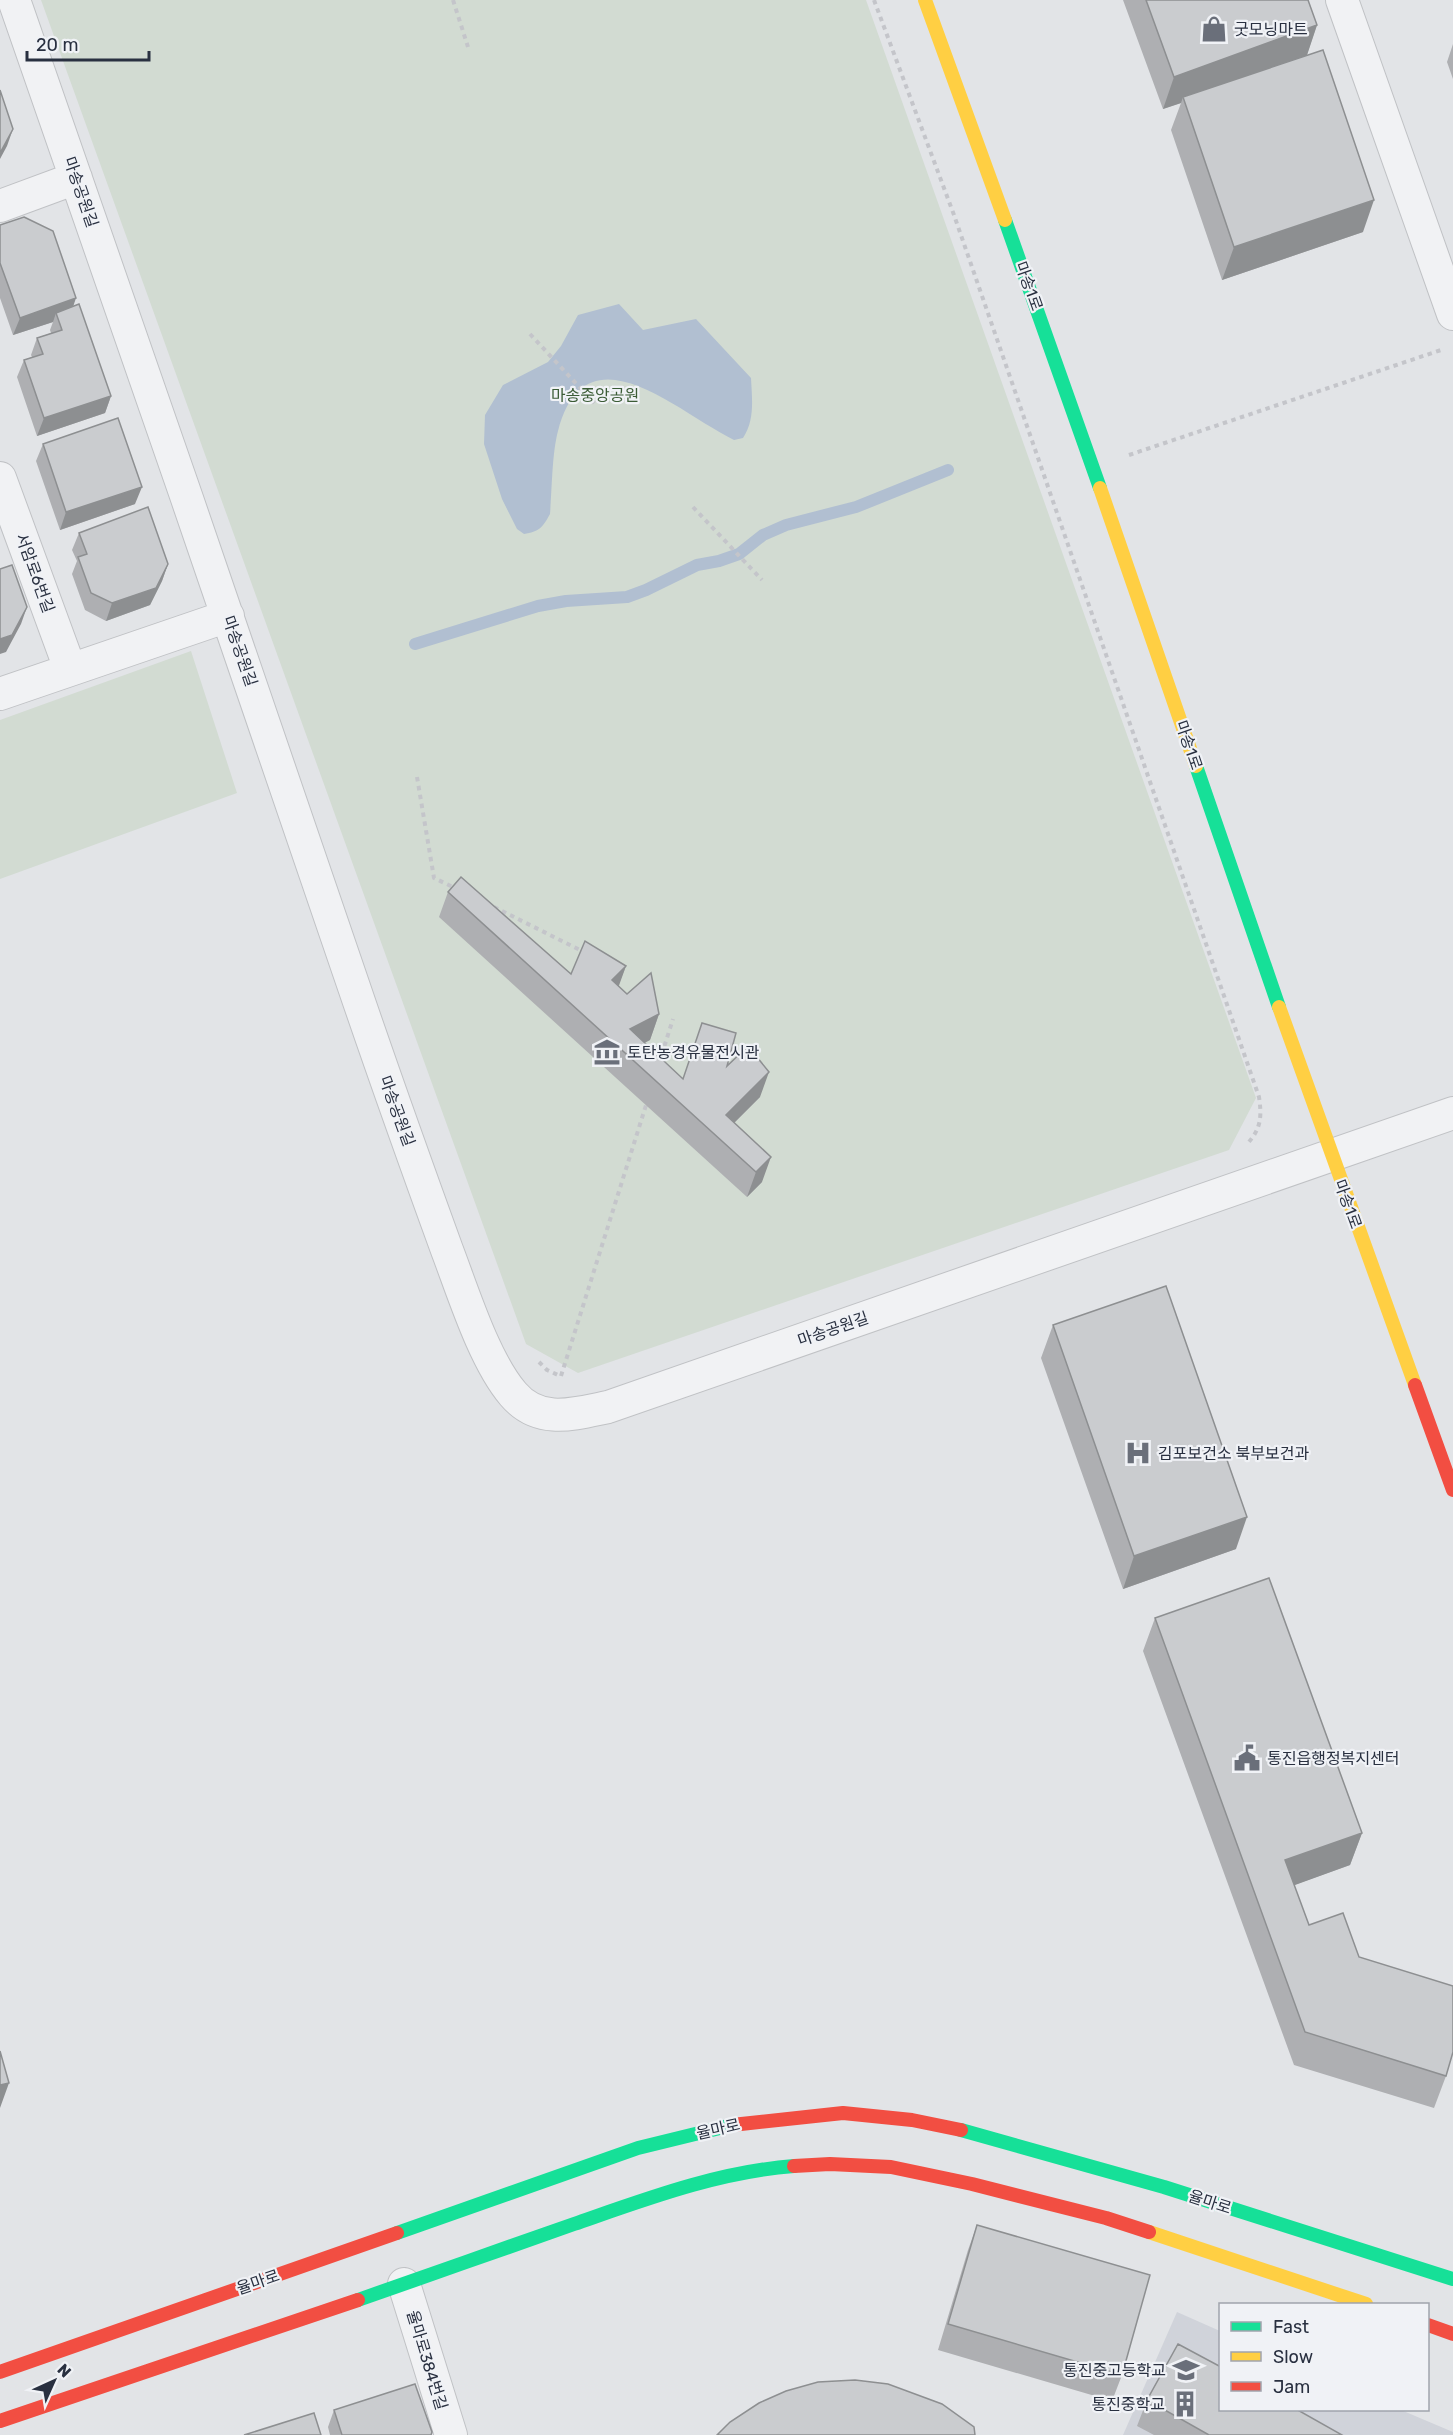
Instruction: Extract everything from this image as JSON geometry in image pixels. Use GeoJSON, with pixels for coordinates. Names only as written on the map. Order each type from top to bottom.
{"type":"FeatureCollection","features":[{"type":"Feature","properties":{"kind":"street","name":"마송공원길"},"geometry":{"type":"LineString","coordinates":[[14,0],[228,616],[379,1061],[471,1315],[497,1369],[513,1395],[532,1411],[558,1417],[608,1407],[1453,1113]]}},
{"type":"Feature","properties":{"kind":"street","name":"마송1로"},"geometry":{"type":"LineString","coordinates":[[925,0],[1050,344],[1331,1156],[1453,1490]]}},
{"type":"Feature","properties":{"kind":"street"},"geometry":{"type":"LineString","coordinates":[[1342,0],[1453,314]]}},
{"type":"Feature","properties":{"kind":"street"},"geometry":{"type":"LineString","coordinates":[[0,206],[76,178]]}},
{"type":"Feature","properties":{"kind":"street","name":"서암로6번길"},"geometry":{"type":"LineString","coordinates":[[0,478],[70,669]]}},
{"type":"Feature","properties":{"kind":"street"},"geometry":{"type":"LineString","coordinates":[[0,694],[228,616]]}},
{"type":"Feature","properties":{"kind":"street","name":"율마로"},"geometry":{"type":"LineString","coordinates":[[0,2372],[638,2148],[740,2123],[843,2113],[912,2120],[981,2134],[1164,2187],[1453,2278]]}},
{"type":"Feature","properties":{"kind":"street"},"geometry":{"type":"LineString","coordinates":[[0,2421],[404,2284],[664,2192],[720,2176],[770,2168],[830,2163],[902,2170],[972,2184],[1106,2218],[1363,2303]]}},
{"type":"Feature","properties":{"kind":"street","name":"율마로384번길"},"geometry":{"type":"LineString","coordinates":[[404,2284],[451,2435]]}},
{"type":"Feature","properties":{"kind":"street"},"geometry":{"type":"LineString","coordinates":[[1429,2325],[1453,2334]]}},
{"type":"Feature","properties":{"kind":"path"},"geometry":{"type":"LineString","coordinates":[[453,0],[468,47]]}},
{"type":"Feature","properties":{"kind":"path"},"geometry":{"type":"LineString","coordinates":[[874,0],[966,249],[1259,1096],[1262,1116],[1259,1127],[1246,1145]]}},
{"type":"Feature","properties":{"kind":"path"},"geometry":{"type":"LineString","coordinates":[[530,334],[596,405]]}},
{"type":"Feature","properties":{"kind":"path"},"geometry":{"type":"LineString","coordinates":[[1092,467],[1453,346]]}},
{"type":"Feature","properties":{"kind":"path"},"geometry":{"type":"LineString","coordinates":[[693,507],[762,580]]}},
{"type":"Feature","properties":{"kind":"path"},"geometry":{"type":"LineString","coordinates":[[417,777],[434,878],[465,893]]}},
{"type":"Feature","properties":{"kind":"path"},"geometry":{"type":"LineString","coordinates":[[485,903],[587,953]]}},
{"type":"Feature","properties":{"kind":"path"},"geometry":{"type":"LineString","coordinates":[[659,1064],[673,1019]]}},
{"type":"Feature","properties":{"kind":"path"},"geometry":{"type":"LineString","coordinates":[[561,1376],[649,1097]]}},
{"type":"Feature","properties":{"kind":"path"},"geometry":{"type":"LineString","coordinates":[[537,1361],[548,1370],[561,1376],[568,1376]]}},
{"type":"Feature","properties":{"kind":"shaded area","name":"통진중고등학교"},"geometry":{"type":"Polygon","coordinates":[[[1177,2312],[1219,2331],[1219,2411],[1403,2411],[1453,2432],[1453,2435],[1123,2435],[1177,2312]]]}},
{"type":"Feature","properties":{"kind":"green space","name":"마송중앙공원"},"geometry":{"type":"Polygon","coordinates":[[[41,0],[866,0],[1256,1098],[1229,1150],[578,1373],[526,1344],[41,0]]]}},
{"type":"Feature","properties":{"kind":"green space"},"geometry":{"type":"Polygon","coordinates":[[[191,651],[237,793],[0,879],[0,720],[191,651]]]}},
{"type":"Feature","properties":{"kind":"water"},"geometry":{"type":"Polygon","coordinates":[[[619,304],[643,330],[696,319],[751,378],[752,409],[747,431],[743,438],[734,440],[636,385],[611,380],[589,383],[571,400],[558,431],[553,461],[550,514],[540,528],[524,534],[517,529],[502,499],[484,444],[485,415],[503,385],[548,362],[561,346],[578,315],[619,304]]]}},
{"type":"Feature","properties":{"kind":"building"},"geometry":{"type":"Polygon","coordinates":[[[1146,0],[1308,0],[1317,25],[1174,77],[1146,0]]]}},
{"type":"Feature","properties":{"kind":"building"},"geometry":{"type":"Polygon","coordinates":[[[1323,50],[1374,200],[1234,247],[1183,97],[1323,50]]]}},
{"type":"Feature","properties":{"kind":"building"},"geometry":{"type":"Polygon","coordinates":[[[0,90],[13,129],[0,153],[0,90]]]}},
{"type":"Feature","properties":{"kind":"building"},"geometry":{"type":"Polygon","coordinates":[[[24,217],[53,231],[76,298],[20,318],[0,263],[0,225],[24,217]]]}},
{"type":"Feature","properties":{"kind":"building"},"geometry":{"type":"Polygon","coordinates":[[[79,304],[111,396],[44,418],[24,360],[43,354],[37,338],[62,330],[56,313],[79,304]]]}},
{"type":"Feature","properties":{"kind":"building"},"geometry":{"type":"Polygon","coordinates":[[[118,418],[142,487],[66,512],[43,444],[118,418]]]}},
{"type":"Feature","properties":{"kind":"building"},"geometry":{"type":"Polygon","coordinates":[[[148,507],[168,564],[156,588],[112,603],[91,593],[78,557],[87,554],[79,533],[148,507]]]}},
{"type":"Feature","properties":{"kind":"building"},"geometry":{"type":"Polygon","coordinates":[[[12,565],[27,607],[12,635],[0,639],[0,569],[12,565]]]}},
{"type":"Feature","properties":{"kind":"building"},"geometry":{"type":"Polygon","coordinates":[[[461,877],[571,974],[585,941],[626,966],[612,980],[627,994],[651,973],[659,1014],[630,1029],[683,1079],[702,1023],[736,1033],[727,1066],[748,1046],[769,1072],[726,1115],[771,1157],[756,1172],[448,892],[461,877]]]}},
{"type":"Feature","properties":{"kind":"building","name":"김포보건소 북부보건과"},"geometry":{"type":"Polygon","coordinates":[[[1166,1286],[1247,1517],[1134,1556],[1053,1325],[1166,1286]]]}},
{"type":"Feature","properties":{"kind":"building","name":"통진읍행정복지센터"},"geometry":{"type":"Polygon","coordinates":[[[1269,1578],[1362,1833],[1285,1860],[1309,1925],[1343,1913],[1359,1957],[1453,1986],[1453,2052],[1446,2076],[1305,2032],[1155,1618],[1269,1578]]]}},
{"type":"Feature","properties":{"kind":"building"},"geometry":{"type":"Polygon","coordinates":[[[0,2051],[9,2083],[0,2085],[0,2051]]]}},
{"type":"Feature","properties":{"kind":"building"},"geometry":{"type":"Polygon","coordinates":[[[977,2225],[1150,2275],[1122,2375],[948,2324],[977,2225]]]}},
{"type":"Feature","properties":{"kind":"building"},"geometry":{"type":"Polygon","coordinates":[[[1178,2344],[1219,2366],[1219,2411],[1300,2411],[1342,2435],[1209,2435],[1147,2400],[1178,2344]]]}},
{"type":"Feature","properties":{"kind":"building"},"geometry":{"type":"Polygon","coordinates":[[[855,2380],[888,2384],[942,2404],[974,2427],[975,2435],[717,2435],[730,2422],[759,2403],[786,2391],[818,2382],[855,2380]]]}},
{"type":"Feature","properties":{"kind":"building"},"geometry":{"type":"Polygon","coordinates":[[[415,2384],[432,2432],[431,2435],[342,2435],[334,2410],[415,2384]]]}},
{"type":"Feature","properties":{"kind":"building"},"geometry":{"type":"Polygon","coordinates":[[[314,2413],[321,2435],[244,2435],[314,2413]]]}},
{"type":"Feature","properties":{"kind":"waterway"},"geometry":{"type":"LineString","coordinates":[[415,644],[538,606],[566,601],[627,597],[697,565],[739,554],[763,535],[786,525],[856,507],[948,470]]}},
{"type":"Feature","properties":{"kind":"traffic: fast"},"geometry":{"type":"LineString","coordinates":[[1005,220],[1100,488]]}},
{"type":"Feature","properties":{"kind":"traffic: fast"},"geometry":{"type":"LineString","coordinates":[[1196,766],[1279,1007]]}},
{"type":"Feature","properties":{"kind":"traffic: fast"},"geometry":{"type":"LineString","coordinates":[[397,2233],[638,2148],[732,2125]]}},
{"type":"Feature","properties":{"kind":"traffic: fast"},"geometry":{"type":"LineString","coordinates":[[961,2130],[1164,2187],[1453,2279]]}},
{"type":"Feature","properties":{"kind":"traffic: fast"},"geometry":{"type":"LineString","coordinates":[[358,2300],[682,2188],[737,2174],[794,2166]]}},
{"type":"Feature","properties":{"kind":"traffic: slow"},"geometry":{"type":"LineString","coordinates":[[925,0],[1005,220]]}},
{"type":"Feature","properties":{"kind":"traffic: slow"},"geometry":{"type":"LineString","coordinates":[[1100,488],[1196,766]]}},
{"type":"Feature","properties":{"kind":"traffic: slow"},"geometry":{"type":"LineString","coordinates":[[1279,1007],[1415,1385]]}},
{"type":"Feature","properties":{"kind":"traffic: slow"},"geometry":{"type":"LineString","coordinates":[[1149,2232],[1363,2303]]}},
{"type":"Feature","properties":{"kind":"traffic: jam"},"geometry":{"type":"LineString","coordinates":[[1415,1385],[1453,1490]]}},
{"type":"Feature","properties":{"kind":"traffic: jam"},"geometry":{"type":"LineString","coordinates":[[732,2125],[843,2113],[912,2120],[961,2130]]}},
{"type":"Feature","properties":{"kind":"traffic: jam"},"geometry":{"type":"LineString","coordinates":[[794,2166],[830,2164],[891,2167],[972,2184],[1106,2218],[1149,2232]]}},
{"type":"Feature","properties":{"kind":"traffic: jam"},"geometry":{"type":"LineString","coordinates":[[0,2372],[397,2233]]}},
{"type":"Feature","properties":{"kind":"traffic: jam"},"geometry":{"type":"LineString","coordinates":[[0,2421],[358,2300]]}},
{"type":"Feature","properties":{"kind":"traffic: jam"},"geometry":{"type":"LineString","coordinates":[[1429,2325],[1453,2334]]}},
{"type":"Feature","properties":{"kind":"place","name":"굿모닝마트"},"geometry":{"type":"Point","coordinates":[1214,29]}},
{"type":"Feature","properties":{"kind":"place","name":"토탄농경유물전시관"},"geometry":{"type":"Point","coordinates":[607,1052]}},
{"type":"Feature","properties":{"kind":"place","name":"김포보건소 북부보건과"},"geometry":{"type":"Point","coordinates":[1138,1453]}},
{"type":"Feature","properties":{"kind":"place","name":"통진읍행정복지센터"},"geometry":{"type":"Point","coordinates":[1247,1758]}},
{"type":"Feature","properties":{"kind":"place","name":"통진중고등학교"},"geometry":{"type":"Point","coordinates":[1186,2370]}},
{"type":"Feature","properties":{"kind":"place","name":"통진중학교"},"geometry":{"type":"Point","coordinates":[1185,2404]}}]}
